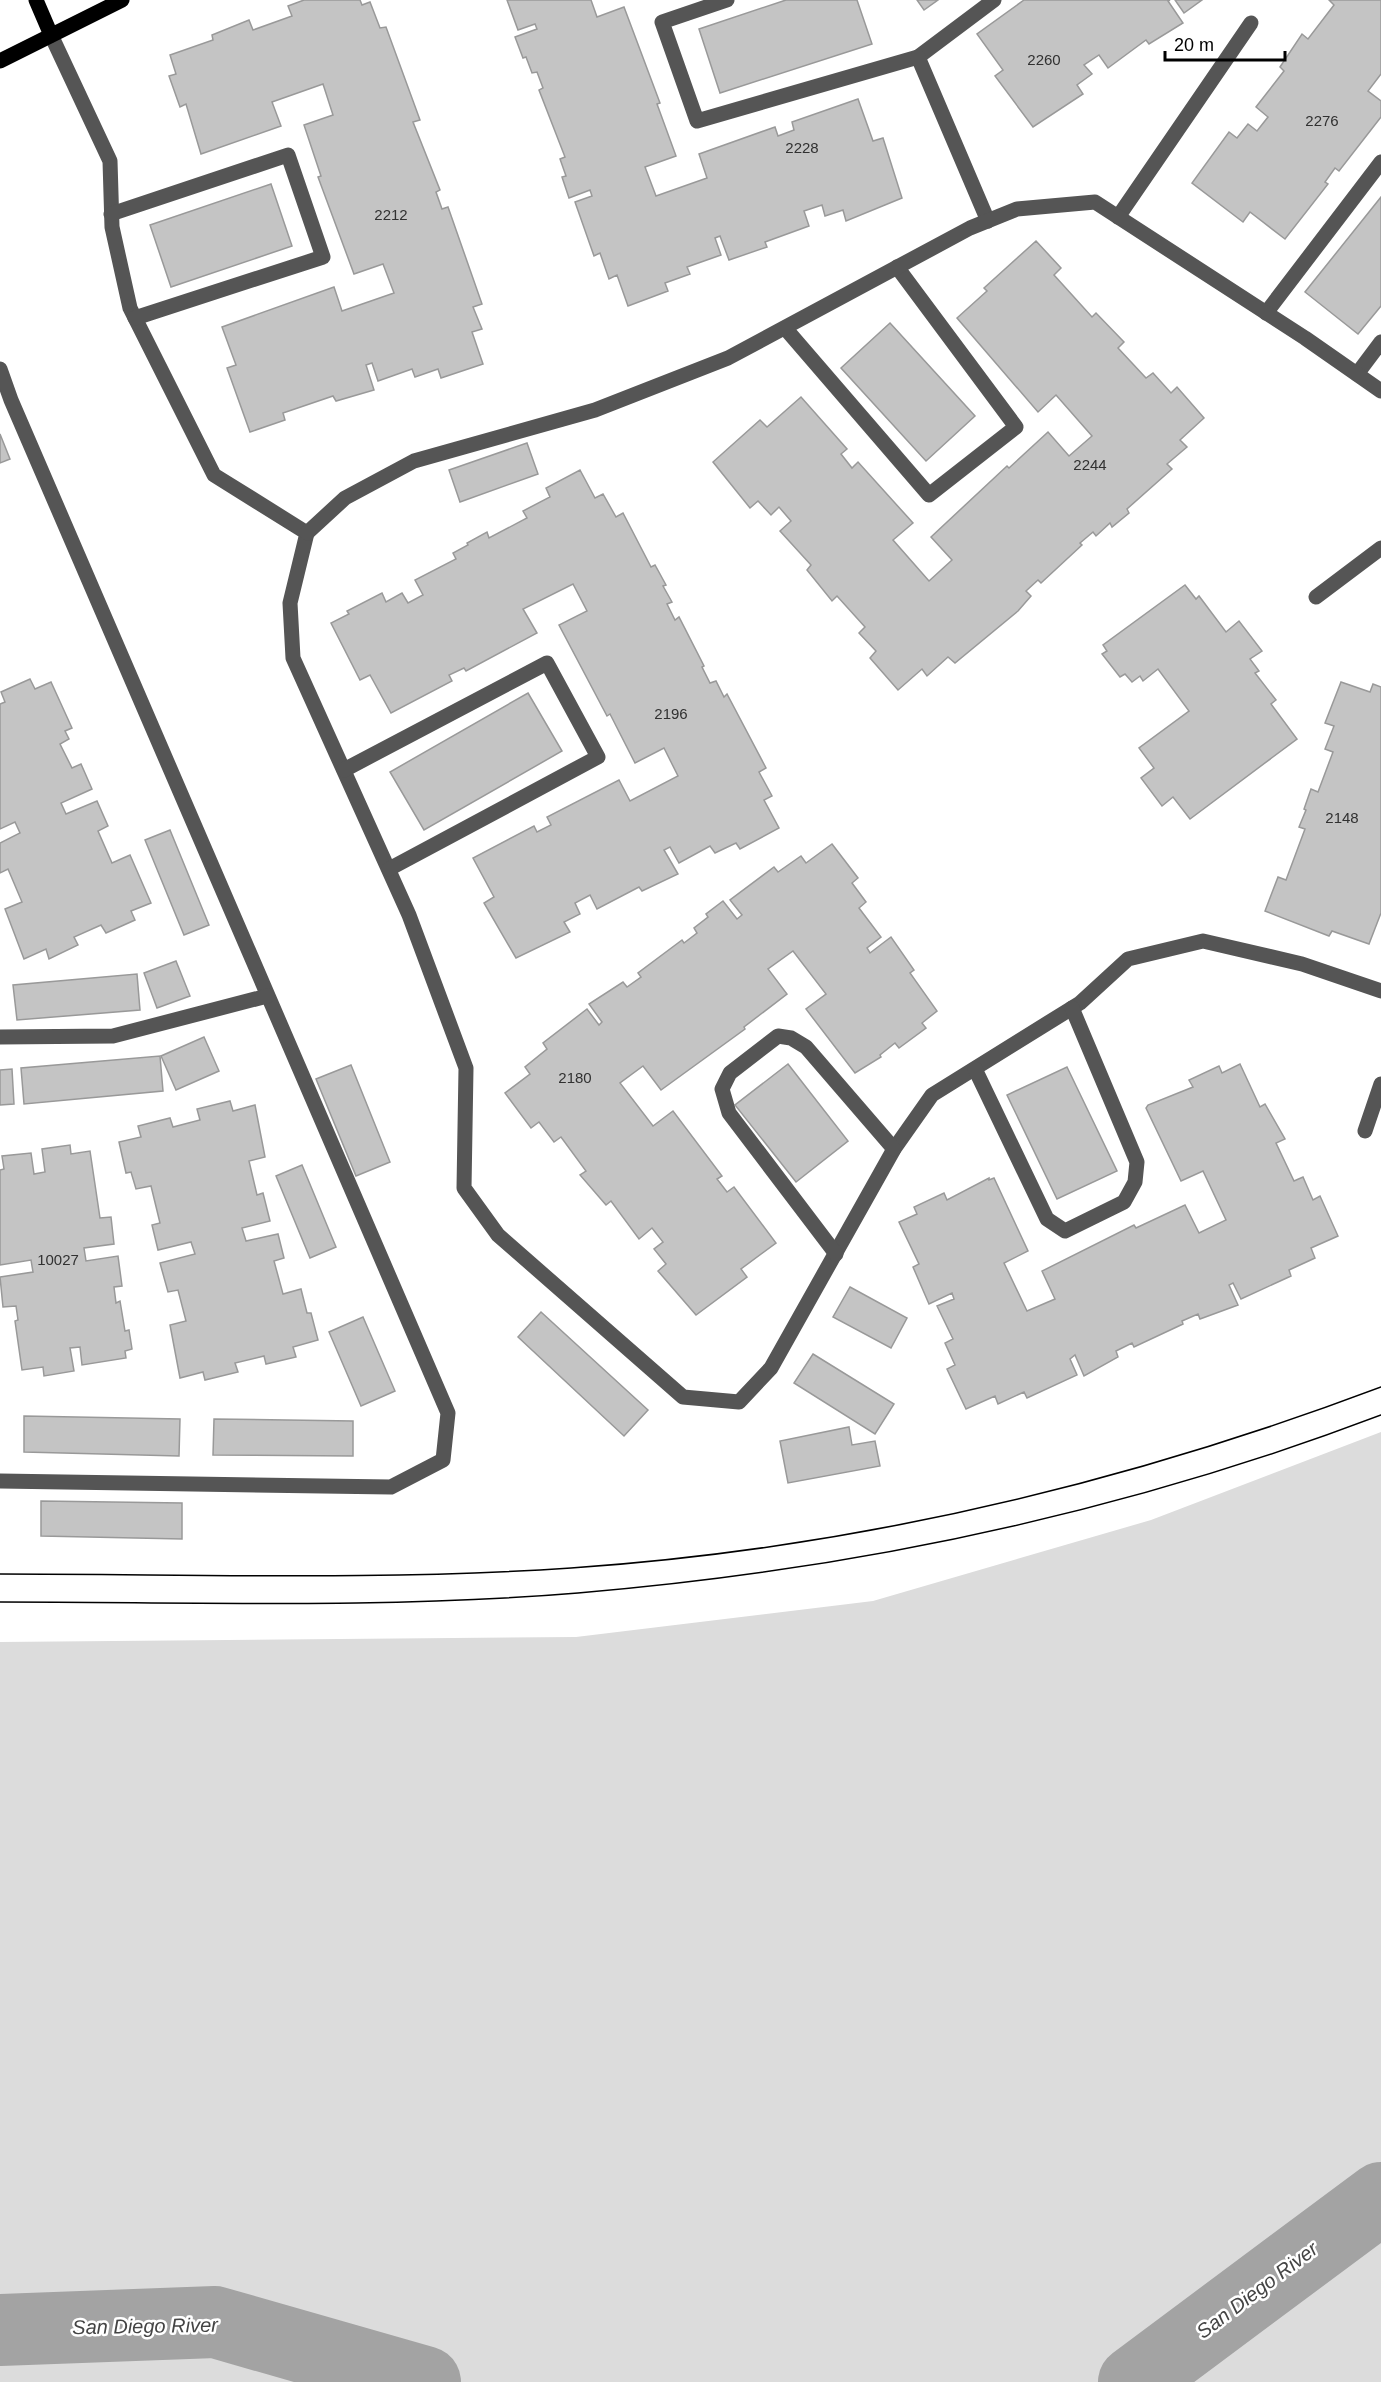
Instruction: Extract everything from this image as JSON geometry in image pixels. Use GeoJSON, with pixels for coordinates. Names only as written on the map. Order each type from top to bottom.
{"type":"FeatureCollection","features":[{"type":"Feature","properties":{"kind":"main road"},"geometry":{"type":"LineString","coordinates":[[36,0],[51,35]]}},
{"type":"Feature","properties":{"kind":"main road"},"geometry":{"type":"LineString","coordinates":[[0,61],[122,0]]}},
{"type":"Feature","properties":{"kind":"lane"},"geometry":{"type":"LineString","coordinates":[[727,0],[662,22],[698,121],[918,57],[994,0]]}},
{"type":"Feature","properties":{"kind":"lane"},"geometry":{"type":"LineString","coordinates":[[1118,217],[1251,23]]}},
{"type":"Feature","properties":{"kind":"lane"},"geometry":{"type":"LineString","coordinates":[[51,35],[110,161],[111,214],[130,308],[214,475],[307,533]]}},
{"type":"Feature","properties":{"kind":"lane"},"geometry":{"type":"LineString","coordinates":[[918,57],[988,221]]}},
{"type":"Feature","properties":{"kind":"lane"},"geometry":{"type":"LineString","coordinates":[[111,214],[288,155],[323,257],[135,318]]}},
{"type":"Feature","properties":{"kind":"lane"},"geometry":{"type":"LineString","coordinates":[[1266,313],[1381,162]]}},
{"type":"Feature","properties":{"kind":"lane"},"geometry":{"type":"LineString","coordinates":[[1381,392],[1266,313],[1095,202],[1017,210],[988,221],[897,267],[728,358],[594,410],[414,461],[345,498],[307,533],[290,603],[293,658],[410,915],[466,1068],[464,1188],[498,1235],[683,1397],[739,1402],[771,1368],[894,1149],[932,1095],[1072,1008],[1128,959],[1203,941],[1244,948],[1302,964],[1381,991]]}},
{"type":"Feature","properties":{"kind":"lane"},"geometry":{"type":"LineString","coordinates":[[785,328],[929,495],[1016,427],[897,267]]}},
{"type":"Feature","properties":{"kind":"lane"},"geometry":{"type":"LineString","coordinates":[[1356,374],[1381,342]]}},
{"type":"Feature","properties":{"kind":"lane"},"geometry":{"type":"LineString","coordinates":[[0,369],[11,400],[448,1413],[443,1460],[391,1487],[0,1481]]}},
{"type":"Feature","properties":{"kind":"lane"},"geometry":{"type":"LineString","coordinates":[[1316,597],[1381,548]]}},
{"type":"Feature","properties":{"kind":"lane"},"geometry":{"type":"LineString","coordinates":[[344,770],[547,663],[598,757],[389,869]]}},
{"type":"Feature","properties":{"kind":"lane"},"geometry":{"type":"LineString","coordinates":[[0,1037],[113,1036],[267,996]]}},
{"type":"Feature","properties":{"kind":"lane"},"geometry":{"type":"LineString","coordinates":[[975,1069],[1047,1219],[1065,1231],[1124,1202],[1136,1182],[1137,1162],[1072,1008]]}},
{"type":"Feature","properties":{"kind":"lane"},"geometry":{"type":"LineString","coordinates":[[836,1254],[729,1113],[722,1089],[730,1073],[778,1036],[791,1038],[806,1047],[894,1149]]}},
{"type":"Feature","properties":{"kind":"lane"},"geometry":{"type":"LineString","coordinates":[[1365,1131],[1381,1084]]}},
{"type":"Feature","properties":{"kind":"shaded area"},"geometry":{"type":"Polygon","coordinates":[[[1381,1432],[1381,2382],[0,2382],[0,1642],[576,1637],[873,1601],[1151,1520],[1381,1432]]]}},
{"type":"Feature","properties":{"kind":"building"},"geometry":{"type":"Polygon","coordinates":[[[304,0],[360,0],[362,5],[370,2],[380,28],[386,27],[420,120],[413,122],[440,190],[436,192],[442,209],[448,207],[482,304],[473,307],[482,329],[472,332],[483,364],[441,378],[438,369],[415,377],[412,369],[378,381],[372,363],[366,365],[374,390],[336,401],[333,396],[283,413],[285,420],[250,432],[227,368],[236,365],[222,327],[334,287],[342,311],[394,293],[383,264],[354,274],[318,177],[321,176],[304,125],[333,115],[323,84],[272,102],[281,126],[201,154],[186,104],[180,107],[169,76],[176,74],[170,55],[213,40],[212,35],[249,20],[253,30],[292,16],[288,6],[304,0]]]}},
{"type":"Feature","properties":{"kind":"building"},"geometry":{"type":"Polygon","coordinates":[[[507,0],[591,0],[597,17],[624,7],[660,103],[657,104],[676,156],[645,167],[656,196],[707,178],[699,154],[775,127],[778,136],[794,130],[792,122],[858,99],[873,141],[883,138],[902,198],[846,221],[843,210],[825,216],[822,205],[804,211],[809,226],[765,242],[767,247],[729,260],[720,236],[715,238],[721,255],[687,267],[690,274],[665,283],[668,291],[628,306],[617,275],[609,279],[600,253],[594,256],[575,202],[592,196],[590,190],[569,198],[562,177],[566,176],[560,159],[565,157],[539,90],[543,88],[537,72],[532,73],[526,57],[523,58],[515,37],[537,29],[535,24],[518,30],[507,0]]]}},
{"type":"Feature","properties":{"kind":"building"},"geometry":{"type":"Polygon","coordinates":[[[786,0],[857,0],[872,44],[720,93],[699,29],[786,0]]]}},
{"type":"Feature","properties":{"kind":"building"},"geometry":{"type":"Polygon","coordinates":[[[917,0],[938,0],[924,10],[917,0]]]}},
{"type":"Feature","properties":{"kind":"building"},"geometry":{"type":"Polygon","coordinates":[[[1024,0],[1170,0],[1168,1],[1183,23],[1149,44],[1146,40],[1108,68],[1099,55],[1084,65],[1092,74],[1077,85],[1083,94],[1033,127],[995,76],[1003,70],[977,34],[1024,0]]]}},
{"type":"Feature","properties":{"kind":"building"},"geometry":{"type":"Polygon","coordinates":[[[1175,0],[1202,0],[1184,13],[1175,0]]]}},
{"type":"Feature","properties":{"kind":"building"},"geometry":{"type":"Polygon","coordinates":[[[1329,0],[1381,0],[1381,74],[1368,91],[1381,101],[1381,117],[1339,171],[1335,168],[1325,182],[1328,184],[1285,239],[1250,212],[1243,222],[1192,183],[1229,132],[1237,138],[1248,124],[1257,131],[1268,117],[1256,107],[1284,71],[1280,67],[1302,34],[1308,39],[1334,5],[1329,0]]]}},
{"type":"Feature","properties":{"kind":"building"},"geometry":{"type":"Polygon","coordinates":[[[271,184],[292,246],[171,287],[150,225],[271,184]]]}},
{"type":"Feature","properties":{"kind":"building"},"geometry":{"type":"Polygon","coordinates":[[[1381,197],[1381,306],[1358,334],[1305,292],[1381,197]]]}},
{"type":"Feature","properties":{"kind":"building"},"geometry":{"type":"Polygon","coordinates":[[[1036,241],[1061,268],[1054,275],[1092,317],[1096,313],[1124,342],[1118,348],[1146,378],[1153,373],[1171,393],[1177,387],[1204,418],[1180,440],[1187,447],[1167,464],[1172,469],[1127,509],[1129,513],[1112,527],[1110,523],[1096,536],[1093,532],[1080,543],[1082,545],[1041,583],[1038,580],[1026,591],[1031,596],[1018,611],[955,663],[948,657],[927,676],[922,669],[898,690],[870,658],[876,651],[859,633],[865,627],[837,596],[832,601],[807,570],[811,565],[780,531],[791,521],[779,507],[771,515],[758,501],[750,508],[713,462],[760,420],[767,427],[801,397],[847,449],[841,454],[852,468],[858,462],[913,523],[893,540],[929,581],[952,560],[931,537],[1007,466],[1009,468],[1048,432],[1069,456],[1092,436],[1056,395],[1038,412],[957,318],[987,291],[984,288],[1036,241]]]}},
{"type":"Feature","properties":{"kind":"building"},"geometry":{"type":"Polygon","coordinates":[[[890,323],[975,416],[926,461],[841,368],[890,323]]]}},
{"type":"Feature","properties":{"kind":"building"},"geometry":{"type":"Polygon","coordinates":[[[0,434],[10,459],[0,463],[0,434]]]}},
{"type":"Feature","properties":{"kind":"building"},"geometry":{"type":"Polygon","coordinates":[[[527,443],[538,474],[460,502],[449,470],[527,443]]]}},
{"type":"Feature","properties":{"kind":"building"},"geometry":{"type":"Polygon","coordinates":[[[580,470],[595,498],[603,494],[616,517],[623,513],[651,567],[655,565],[666,585],[663,586],[672,602],[667,604],[675,620],[679,617],[710,683],[716,681],[724,697],[727,694],[766,768],[759,772],[772,796],[764,800],[779,828],[740,849],[736,843],[715,853],[710,846],[679,863],[670,847],[664,850],[678,874],[642,891],[639,887],[597,909],[590,895],[575,903],[580,914],[564,922],[570,932],[516,958],[484,903],[494,897],[473,858],[534,826],[537,832],[551,825],[547,817],[619,780],[630,801],[678,776],[664,748],[635,763],[610,714],[607,716],[559,625],[587,611],[573,584],[523,609],[537,633],[466,671],[464,668],[449,675],[452,681],[391,713],[370,675],[360,680],[331,623],[349,614],[347,611],[382,593],[386,602],[402,593],[408,603],[423,595],[415,580],[456,559],[453,553],[468,545],[467,543],[487,532],[489,538],[527,518],[523,511],[550,497],[546,488],[580,470]]]}},
{"type":"Feature","properties":{"kind":"building"},"geometry":{"type":"Polygon","coordinates":[[[1185,585],[1196,599],[1199,596],[1226,632],[1239,621],[1262,651],[1250,659],[1259,671],[1255,673],[1276,700],[1271,704],[1297,739],[1190,819],[1173,797],[1162,806],[1141,778],[1154,768],[1139,748],[1189,711],[1158,669],[1143,681],[1140,676],[1132,682],[1125,674],[1120,677],[1102,654],[1107,651],[1103,645],[1185,585]]]}},
{"type":"Feature","properties":{"kind":"building"},"geometry":{"type":"Polygon","coordinates":[[[30,679],[35,689],[51,682],[72,728],[65,731],[69,739],[60,744],[72,768],[81,764],[92,789],[61,803],[66,814],[97,801],[108,826],[98,831],[112,863],[130,855],[151,903],[131,911],[135,920],[106,933],[101,925],[74,937],[78,945],[49,959],[46,949],[24,959],[5,909],[22,902],[8,869],[0,873],[0,843],[20,833],[15,822],[0,829],[0,704],[5,702],[1,692],[30,679]]]}},
{"type":"Feature","properties":{"kind":"building"},"geometry":{"type":"Polygon","coordinates":[[[1341,682],[1370,692],[1373,684],[1381,687],[1381,913],[1369,944],[1332,931],[1329,936],[1265,911],[1278,877],[1286,880],[1305,829],[1299,827],[1311,789],[1318,792],[1333,752],[1325,749],[1334,726],[1325,723],[1341,682]]]}},
{"type":"Feature","properties":{"kind":"building"},"geometry":{"type":"Polygon","coordinates":[[[528,693],[562,751],[424,830],[390,772],[528,693]]]}},
{"type":"Feature","properties":{"kind":"building"},"geometry":{"type":"Polygon","coordinates":[[[170,830],[209,925],[184,935],[145,840],[170,830]]]}},
{"type":"Feature","properties":{"kind":"building"},"geometry":{"type":"Polygon","coordinates":[[[832,844],[858,878],[852,883],[866,902],[859,908],[881,937],[867,948],[870,953],[891,937],[914,970],[910,973],[937,1011],[922,1023],[926,1028],[899,1048],[895,1043],[880,1055],[881,1057],[855,1073],[806,1009],[826,994],[793,951],[768,969],[787,994],[744,1027],[745,1029],[661,1090],[643,1066],[620,1083],[653,1126],[673,1111],[722,1176],[717,1179],[727,1192],[734,1187],[776,1243],[741,1269],[747,1277],[696,1315],[658,1271],[666,1264],[654,1249],[663,1242],[652,1228],[639,1239],[611,1201],[606,1205],[580,1175],[586,1171],[561,1137],[554,1142],[539,1122],[531,1128],[505,1093],[530,1074],[525,1067],[547,1049],[543,1043],[587,1009],[599,1025],[602,1022],[589,1004],[623,982],[627,987],[641,977],[638,973],[682,940],[684,943],[697,933],[694,928],[708,917],[706,914],[723,901],[737,919],[742,915],[730,900],[774,867],[778,872],[801,856],[806,863],[832,844]]]}},
{"type":"Feature","properties":{"kind":"building"},"geometry":{"type":"Polygon","coordinates":[[[176,961],[190,996],[157,1008],[144,973],[176,961]]]}},
{"type":"Feature","properties":{"kind":"building"},"geometry":{"type":"Polygon","coordinates":[[[137,974],[140,1010],[17,1020],[13,985],[137,974]]]}},
{"type":"Feature","properties":{"kind":"building"},"geometry":{"type":"Polygon","coordinates":[[[204,1037],[219,1071],[176,1090],[161,1056],[204,1037]]]}},
{"type":"Feature","properties":{"kind":"building"},"geometry":{"type":"Polygon","coordinates":[[[160,1056],[163,1091],[24,1104],[21,1068],[160,1056]]]}},
{"type":"Feature","properties":{"kind":"building"},"geometry":{"type":"Polygon","coordinates":[[[788,1064],[848,1141],[796,1182],[735,1105],[788,1064]]]}},
{"type":"Feature","properties":{"kind":"building"},"geometry":{"type":"Polygon","coordinates":[[[1240,1064],[1260,1107],[1265,1104],[1285,1139],[1276,1143],[1294,1181],[1303,1177],[1313,1200],[1320,1196],[1338,1236],[1311,1248],[1315,1258],[1289,1270],[1291,1276],[1241,1299],[1233,1283],[1229,1285],[1238,1305],[1200,1319],[1198,1314],[1182,1321],[1183,1324],[1134,1347],[1132,1343],[1116,1351],[1118,1357],[1084,1376],[1075,1355],[1070,1359],[1077,1375],[1027,1398],[1024,1392],[998,1404],[995,1396],[966,1409],[947,1369],[955,1365],[945,1343],[953,1339],[937,1306],[954,1299],[952,1293],[929,1304],[913,1267],[919,1264],[899,1222],[917,1214],[914,1207],[944,1193],[947,1200],[989,1178],[989,1180],[994,1178],[1028,1251],[1004,1263],[1027,1311],[1055,1299],[1042,1271],[1134,1225],[1136,1228],[1185,1205],[1199,1233],[1226,1220],[1203,1171],[1181,1181],[1146,1108],[1148,1105],[1193,1087],[1189,1080],[1219,1066],[1222,1073],[1240,1064]]]}},
{"type":"Feature","properties":{"kind":"building"},"geometry":{"type":"Polygon","coordinates":[[[351,1065],[390,1162],[356,1176],[316,1079],[351,1065]]]}},
{"type":"Feature","properties":{"kind":"building"},"geometry":{"type":"Polygon","coordinates":[[[1067,1067],[1117,1171],[1057,1199],[1007,1095],[1067,1067]]]}},
{"type":"Feature","properties":{"kind":"building"},"geometry":{"type":"Polygon","coordinates":[[[12,1069],[14,1104],[0,1105],[0,1070],[12,1069]]]}},
{"type":"Feature","properties":{"kind":"building"},"geometry":{"type":"Polygon","coordinates":[[[230,1101],[233,1111],[255,1105],[265,1157],[249,1161],[257,1195],[263,1193],[270,1221],[242,1228],[246,1241],[278,1234],[284,1258],[274,1261],[283,1294],[301,1289],[307,1313],[311,1313],[318,1340],[293,1347],[296,1357],[266,1364],[264,1356],[235,1363],[238,1372],[205,1380],[203,1372],[180,1378],[170,1325],[186,1321],[178,1290],[168,1292],[160,1263],[195,1254],[191,1242],[158,1250],[152,1225],[160,1223],[151,1186],[136,1189],[131,1172],[126,1173],[119,1142],[141,1137],[138,1126],[170,1118],[173,1127],[200,1120],[197,1109],[230,1101]]]}},
{"type":"Feature","properties":{"kind":"building"},"geometry":{"type":"Polygon","coordinates":[[[70,1145],[71,1154],[90,1151],[100,1218],[111,1217],[114,1244],[84,1248],[86,1261],[118,1256],[122,1286],[114,1287],[116,1303],[120,1301],[125,1331],[129,1330],[132,1349],[125,1351],[126,1358],[82,1365],[80,1347],[70,1348],[74,1371],[44,1376],[43,1367],[22,1370],[15,1321],[18,1320],[16,1306],[3,1307],[0,1277],[33,1272],[31,1260],[0,1265],[0,1170],[4,1169],[2,1156],[31,1153],[34,1174],[45,1172],[42,1149],[70,1145]]]}},
{"type":"Feature","properties":{"kind":"building"},"geometry":{"type":"Polygon","coordinates":[[[302,1165],[336,1247],[310,1258],[276,1176],[302,1165]]]}},
{"type":"Feature","properties":{"kind":"building"},"geometry":{"type":"Polygon","coordinates":[[[850,1287],[907,1318],[891,1348],[833,1317],[850,1287]]]}},
{"type":"Feature","properties":{"kind":"building"},"geometry":{"type":"Polygon","coordinates":[[[541,1312],[648,1410],[624,1436],[518,1337],[541,1312]]]}},
{"type":"Feature","properties":{"kind":"building"},"geometry":{"type":"Polygon","coordinates":[[[363,1317],[395,1391],[361,1406],[329,1332],[363,1317]]]}},
{"type":"Feature","properties":{"kind":"building"},"geometry":{"type":"Polygon","coordinates":[[[813,1354],[894,1404],[875,1434],[794,1383],[813,1354]]]}},
{"type":"Feature","properties":{"kind":"building"},"geometry":{"type":"Polygon","coordinates":[[[24,1416],[180,1419],[179,1456],[24,1452],[24,1416]]]}},
{"type":"Feature","properties":{"kind":"building"},"geometry":{"type":"Polygon","coordinates":[[[214,1419],[353,1421],[353,1456],[213,1455],[214,1419]]]}},
{"type":"Feature","properties":{"kind":"building"},"geometry":{"type":"Polygon","coordinates":[[[849,1427],[852,1445],[875,1441],[880,1466],[788,1483],[780,1441],[849,1427]]]}},
{"type":"Feature","properties":{"kind":"building"},"geometry":{"type":"Polygon","coordinates":[[[41,1501],[182,1503],[182,1539],[41,1536],[41,1501]]]}},
{"type":"Feature","properties":{"kind":"waterway","name":"San Diego River"},"geometry":{"type":"LineString","coordinates":[[1134,2382],[1381,2198]]}},
{"type":"Feature","properties":{"kind":"waterway","name":"San Diego River"},"geometry":{"type":"LineString","coordinates":[[0,2330],[215,2322],[425,2382]]}},
{"type":"Feature","properties":{"kind":"tram line"},"geometry":{"type":"LineString","coordinates":[[0,1574],[357,1576],[500,1572],[675,1559],[881,1528],[983,1507],[1184,1454],[1381,1387]]}},
{"type":"Feature","properties":{"kind":"tram line"},"geometry":{"type":"LineString","coordinates":[[0,1602],[289,1604],[434,1601],[578,1593],[681,1583],[885,1552],[986,1532],[1185,1481],[1284,1450],[1381,1415]]}}]}
